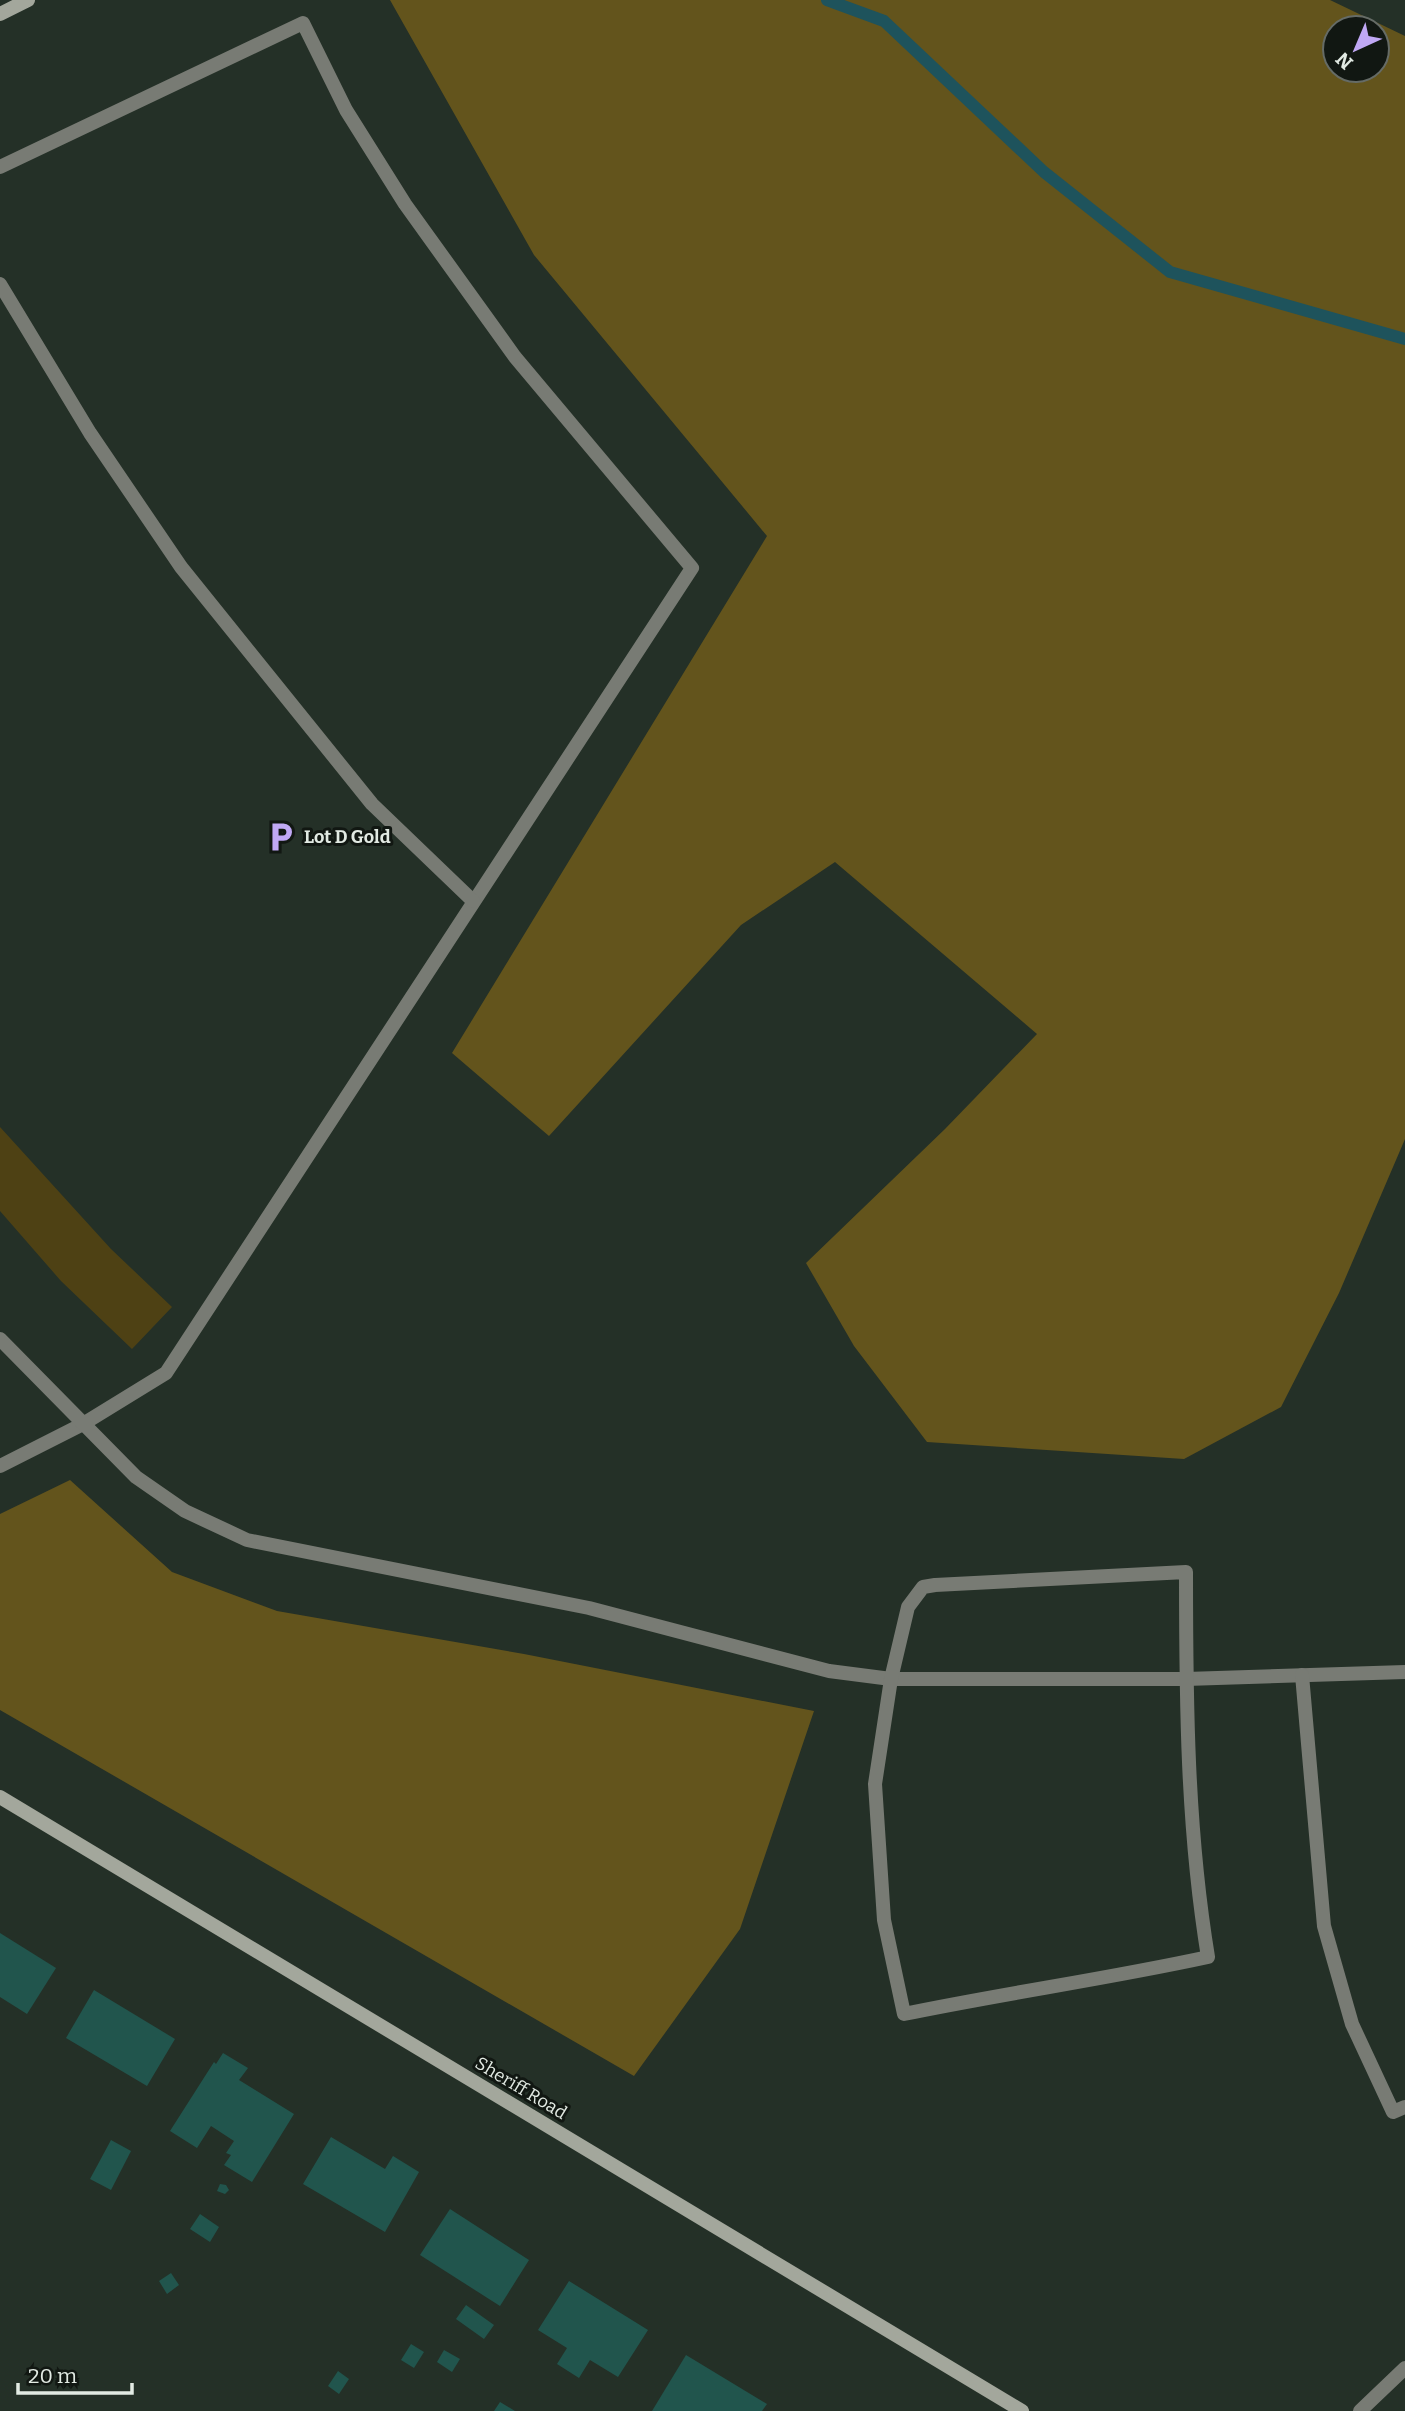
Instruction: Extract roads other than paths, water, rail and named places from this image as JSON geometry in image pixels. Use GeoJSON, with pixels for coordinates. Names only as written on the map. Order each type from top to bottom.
{"type":"FeatureCollection","features":[{"type":"Feature","properties":{"kind":"main road"},"geometry":{"type":"LineString","coordinates":[[0,14],[28,0]]}},
{"type":"Feature","properties":{"kind":"main road","name":"Sheriff Road"},"geometry":{"type":"LineString","coordinates":[[0,1797],[1022,2411]]}},
{"type":"Feature","properties":{"kind":"lane"},"geometry":{"type":"LineString","coordinates":[[0,167],[303,23],[346,110],[405,204],[515,357],[692,568],[166,1373],[83,1424],[0,1466]]}},
{"type":"Feature","properties":{"kind":"lane"},"geometry":{"type":"LineString","coordinates":[[0,284],[90,433],[181,567],[372,804],[473,901]]}},
{"type":"Feature","properties":{"kind":"lane"},"geometry":{"type":"LineString","coordinates":[[0,1339],[136,1478],[185,1511],[247,1540],[589,1608],[829,1671],[891,1679],[1186,1679],[1405,1672]]}},
{"type":"Feature","properties":{"kind":"lane"},"geometry":{"type":"LineString","coordinates":[[1186,1572],[1186,1679],[1192,1843],[1208,1957],[1110,1978],[1004,1993],[904,2014],[884,1920],[875,1784],[891,1679],[908,1607],[923,1587],[1186,1572]]}},
{"type":"Feature","properties":{"kind":"lane"},"geometry":{"type":"LineString","coordinates":[[1302,1675],[1324,1926],[1352,2024],[1393,2112],[1405,2107]]}},
{"type":"Feature","properties":{"kind":"lane"},"geometry":{"type":"LineString","coordinates":[[1360,2411],[1405,2368]]}},
{"type":"Feature","properties":{"kind":"waterway"},"geometry":{"type":"LineString","coordinates":[[827,0],[884,21],[1044,172],[1170,272],[1405,339]]}},
{"type":"Feature","properties":{"kind":"place","name":"Lot D Gold"},"geometry":{"type":"Point","coordinates":[281,837]}}]}
